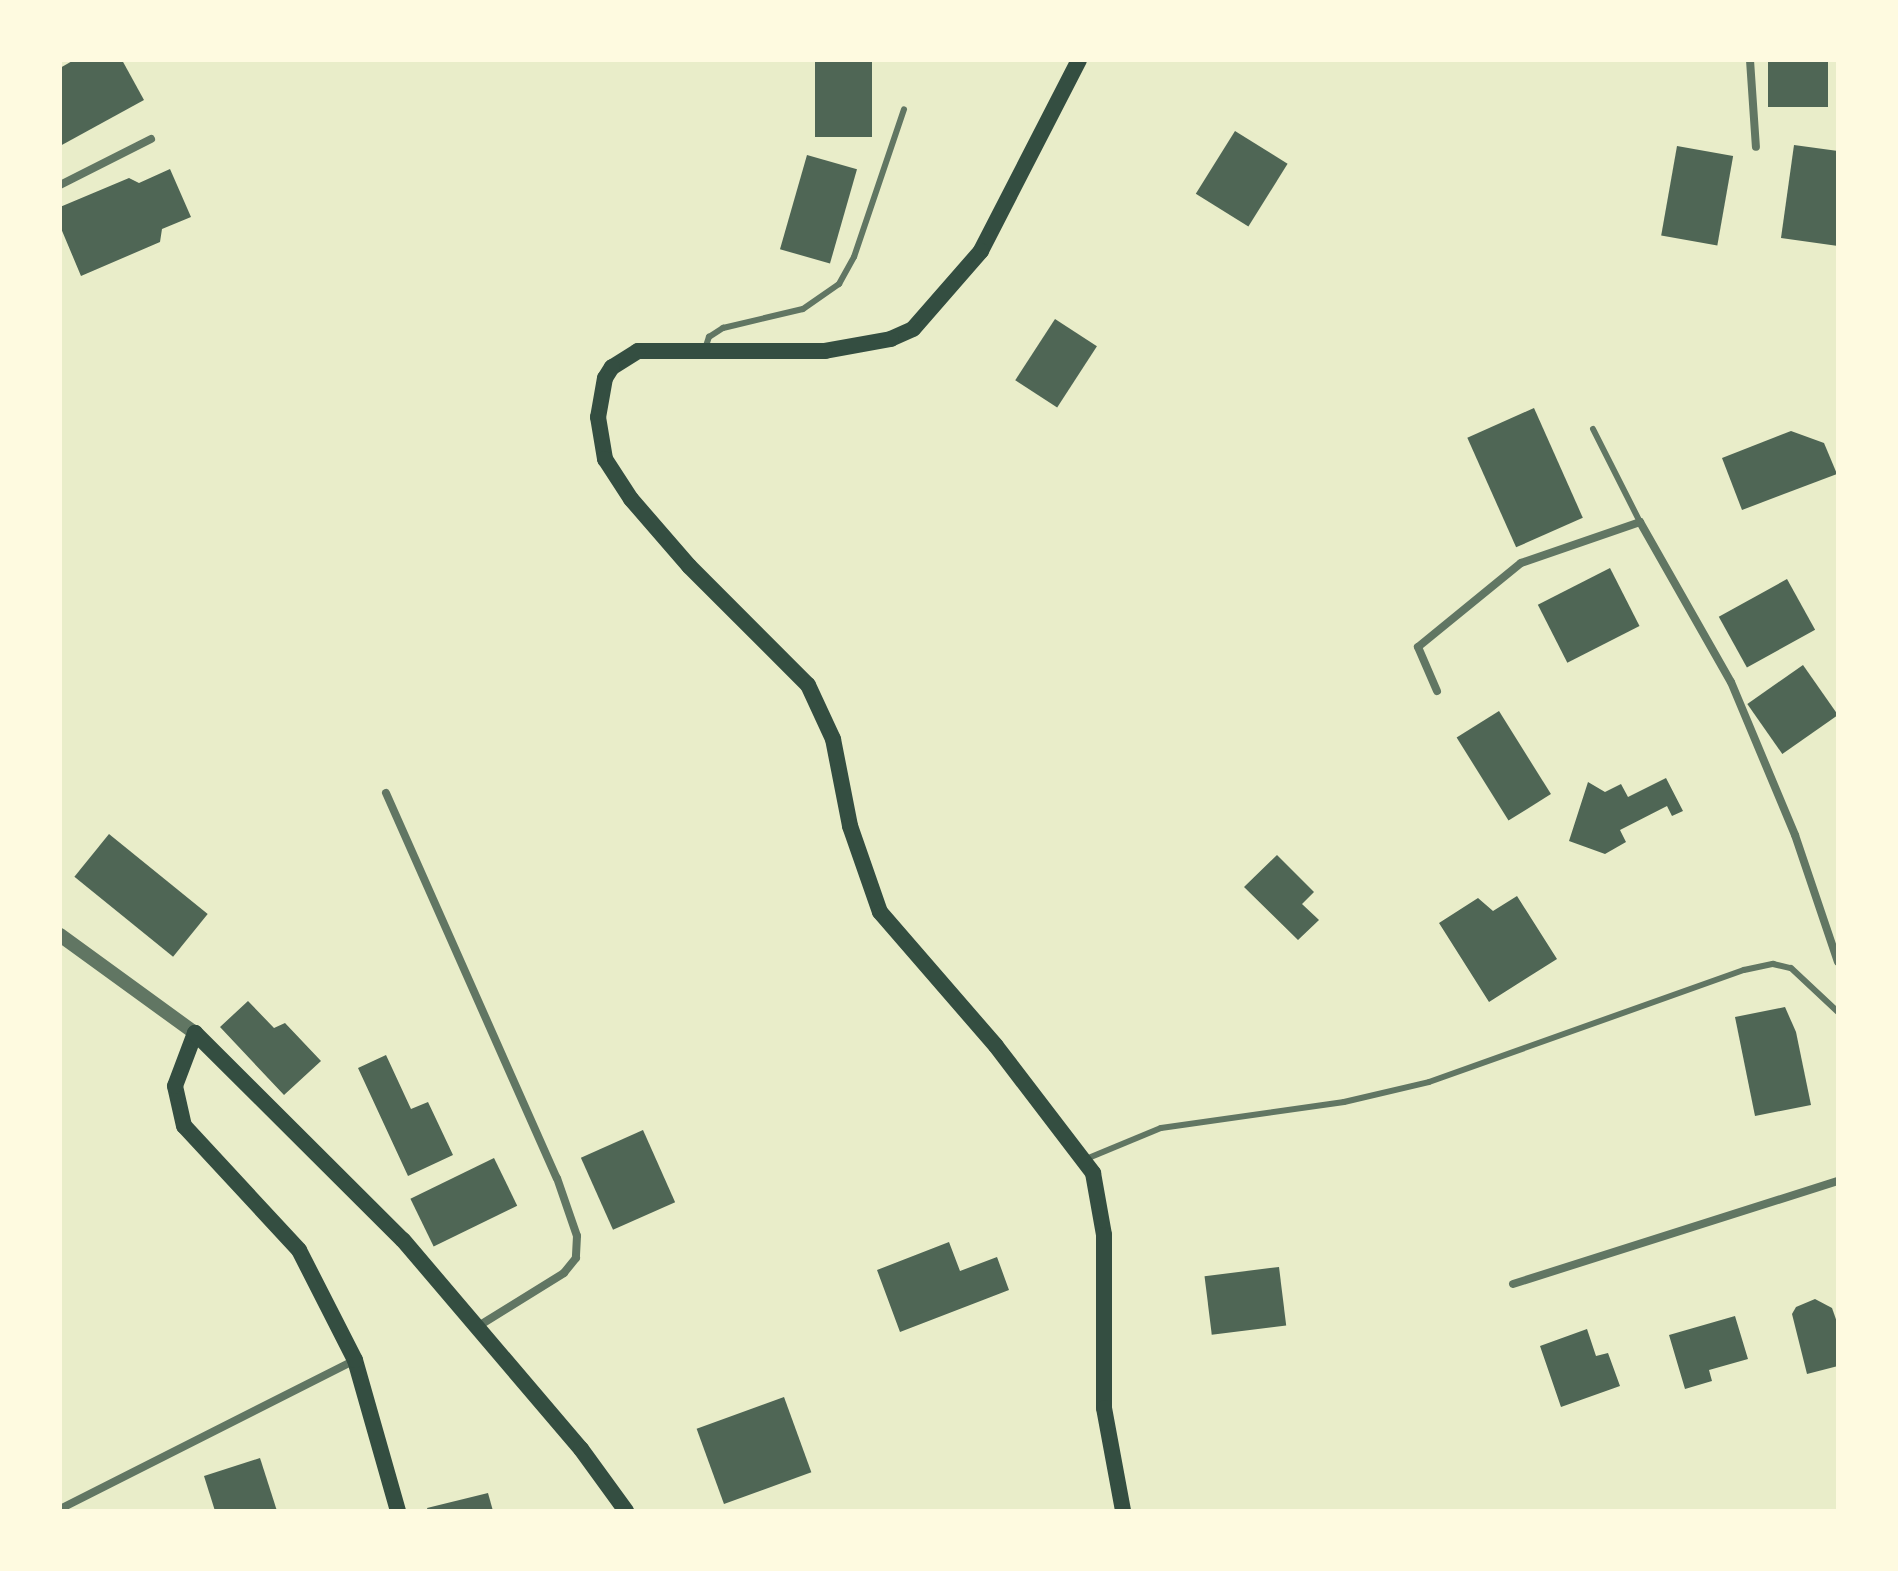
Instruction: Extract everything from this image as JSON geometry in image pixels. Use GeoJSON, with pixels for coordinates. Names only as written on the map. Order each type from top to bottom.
{"type":"FeatureCollection","features":[{"type":"Feature","properties":{"kind":"main road"},"geometry":{"type":"LineString","coordinates":[[1079,60],[981,251],[913,329],[883,341],[825,351],[638,351],[612,367],[598,401],[605,459],[689,566],[808,685],[833,739],[846,812],[880,912],[971,1015],[1085,1159],[1097,1184],[1103,1225],[1104,1408],[1123,1511]]}},
{"type":"Feature","properties":{"kind":"main road"},"geometry":{"type":"LineString","coordinates":[[398,1511],[355,1360],[299,1250],[184,1126],[175,1086],[195,1033],[403,1240],[581,1449],[626,1511]]}},
{"type":"Feature","properties":{"kind":"street"},"geometry":{"type":"LineString","coordinates":[[1750,60],[1756,147]]}},
{"type":"Feature","properties":{"kind":"street"},"geometry":{"type":"LineString","coordinates":[[60,185],[151,139]]}},
{"type":"Feature","properties":{"kind":"street"},"geometry":{"type":"LineString","coordinates":[[1437,691],[1418,647],[1521,563],[1640,522],[1741,705],[1812,880],[1838,962]]}},
{"type":"Feature","properties":{"kind":"street"},"geometry":{"type":"LineString","coordinates":[[386,793],[557,1178],[577,1236],[576,1258],[564,1273],[477,1328]]}},
{"type":"Feature","properties":{"kind":"street"},"geometry":{"type":"LineString","coordinates":[[60,935],[195,1033]]}},
{"type":"Feature","properties":{"kind":"street"},"geometry":{"type":"LineString","coordinates":[[1513,1284],[1838,1181]]}},
{"type":"Feature","properties":{"kind":"street"},"geometry":{"type":"LineString","coordinates":[[60,1509],[355,1360]]}},
{"type":"Feature","properties":{"kind":"lane"},"geometry":{"type":"LineString","coordinates":[[705,349],[709,337],[723,328],[803,309],[839,284],[854,257],[904,109]]}},
{"type":"Feature","properties":{"kind":"lane"},"geometry":{"type":"LineString","coordinates":[[1593,429],[1640,522]]}},
{"type":"Feature","properties":{"kind":"lane"},"geometry":{"type":"LineString","coordinates":[[1085,1159],[1161,1128],[1344,1102],[1429,1082],[1744,970],[1773,964],[1791,968],[1838,1012]]}},
{"type":"Feature","properties":{"kind":"building"},"geometry":{"type":"Polygon","coordinates":[[[74,60],[122,60],[144,100],[60,146],[60,68],[74,60]]]}},
{"type":"Feature","properties":{"kind":"building"},"geometry":{"type":"Polygon","coordinates":[[[815,60],[872,60],[872,137],[815,137],[815,60]]]}},
{"type":"Feature","properties":{"kind":"building"},"geometry":{"type":"Polygon","coordinates":[[[1768,60],[1828,60],[1828,107],[1768,107],[1768,60]]]}},
{"type":"Feature","properties":{"kind":"building"},"geometry":{"type":"Polygon","coordinates":[[[1235,131],[1288,164],[1248,227],[1196,194],[1235,131]]]}},
{"type":"Feature","properties":{"kind":"building"},"geometry":{"type":"Polygon","coordinates":[[[1794,145],[1838,151],[1838,246],[1781,238],[1794,145]]]}},
{"type":"Feature","properties":{"kind":"building"},"geometry":{"type":"Polygon","coordinates":[[[1677,146],[1733,156],[1717,246],[1661,236],[1677,146]]]}},
{"type":"Feature","properties":{"kind":"building"},"geometry":{"type":"Polygon","coordinates":[[[807,155],[857,169],[830,264],[780,249],[807,155]]]}},
{"type":"Feature","properties":{"kind":"building"},"geometry":{"type":"Polygon","coordinates":[[[170,169],[191,217],[162,229],[160,242],[81,276],[60,226],[60,207],[129,178],[139,183],[170,169]]]}},
{"type":"Feature","properties":{"kind":"building"},"geometry":{"type":"Polygon","coordinates":[[[1055,319],[1097,346],[1057,407],[1015,380],[1055,319]]]}},
{"type":"Feature","properties":{"kind":"building"},"geometry":{"type":"Polygon","coordinates":[[[1534,408],[1583,518],[1516,547],[1467,438],[1534,408]]]}},
{"type":"Feature","properties":{"kind":"building"},"geometry":{"type":"Polygon","coordinates":[[[1791,431],[1824,443],[1837,474],[1742,510],[1722,458],[1791,431]]]}},
{"type":"Feature","properties":{"kind":"building"},"geometry":{"type":"Polygon","coordinates":[[[1610,568],[1640,626],[1567,663],[1538,605],[1610,568]]]}},
{"type":"Feature","properties":{"kind":"building"},"geometry":{"type":"Polygon","coordinates":[[[1787,579],[1815,630],[1747,668],[1719,617],[1787,579]]]}},
{"type":"Feature","properties":{"kind":"building"},"geometry":{"type":"Polygon","coordinates":[[[1803,665],[1838,715],[1782,754],[1747,704],[1803,665]]]}},
{"type":"Feature","properties":{"kind":"building"},"geometry":{"type":"Polygon","coordinates":[[[1499,711],[1551,794],[1509,821],[1457,737],[1499,711]]]}},
{"type":"Feature","properties":{"kind":"building"},"geometry":{"type":"Polygon","coordinates":[[[1666,778],[1683,811],[1672,816],[1667,806],[1620,830],[1626,842],[1605,854],[1569,841],[1588,782],[1605,792],[1621,784],[1628,797],[1666,778]]]}},
{"type":"Feature","properties":{"kind":"building"},"geometry":{"type":"Polygon","coordinates":[[[109,834],[208,914],[173,957],[74,877],[109,834]]]}},
{"type":"Feature","properties":{"kind":"building"},"geometry":{"type":"Polygon","coordinates":[[[1277,855],[1314,892],[1302,904],[1319,920],[1298,940],[1244,887],[1277,855]]]}},
{"type":"Feature","properties":{"kind":"building"},"geometry":{"type":"Polygon","coordinates":[[[1517,896],[1557,959],[1489,1002],[1439,923],[1478,898],[1493,911],[1517,896]]]}},
{"type":"Feature","properties":{"kind":"building"},"geometry":{"type":"Polygon","coordinates":[[[248,1001],[274,1028],[285,1023],[321,1061],[284,1095],[220,1027],[248,1001]]]}},
{"type":"Feature","properties":{"kind":"building"},"geometry":{"type":"Polygon","coordinates":[[[1785,1007],[1796,1032],[1811,1105],[1755,1116],[1735,1017],[1785,1007]]]}},
{"type":"Feature","properties":{"kind":"building"},"geometry":{"type":"Polygon","coordinates":[[[386,1055],[411,1109],[428,1102],[453,1155],[408,1176],[358,1068],[386,1055]]]}},
{"type":"Feature","properties":{"kind":"building"},"geometry":{"type":"Polygon","coordinates":[[[643,1130],[675,1202],[613,1230],[581,1158],[643,1130]]]}},
{"type":"Feature","properties":{"kind":"building"},"geometry":{"type":"Polygon","coordinates":[[[494,1158],[517,1206],[434,1246],[410,1199],[494,1158]]]}},
{"type":"Feature","properties":{"kind":"building"},"geometry":{"type":"Polygon","coordinates":[[[949,1242],[960,1271],[997,1257],[1009,1290],[900,1332],[877,1270],[949,1242]]]}},
{"type":"Feature","properties":{"kind":"building"},"geometry":{"type":"Polygon","coordinates":[[[1279,1267],[1286,1326],[1212,1335],[1205,1276],[1279,1267]]]}},
{"type":"Feature","properties":{"kind":"building"},"geometry":{"type":"Polygon","coordinates":[[[1815,1299],[1832,1308],[1838,1325],[1838,1366],[1807,1374],[1792,1314],[1796,1307],[1815,1299]]]}},
{"type":"Feature","properties":{"kind":"building"},"geometry":{"type":"Polygon","coordinates":[[[1735,1316],[1748,1359],[1709,1370],[1712,1381],[1685,1389],[1669,1335],[1735,1316]]]}},
{"type":"Feature","properties":{"kind":"building"},"geometry":{"type":"Polygon","coordinates":[[[1587,1329],[1596,1356],[1608,1353],[1620,1386],[1561,1407],[1540,1346],[1587,1329]]]}},
{"type":"Feature","properties":{"kind":"building"},"geometry":{"type":"Polygon","coordinates":[[[784,1397],[811,1472],[724,1504],[697,1429],[784,1397]]]}},
{"type":"Feature","properties":{"kind":"building"},"geometry":{"type":"Polygon","coordinates":[[[260,1458],[277,1511],[215,1511],[204,1476],[260,1458]]]}},
{"type":"Feature","properties":{"kind":"building"},"geometry":{"type":"Polygon","coordinates":[[[488,1493],[493,1511],[428,1511],[427,1508],[488,1493]]]}}]}
